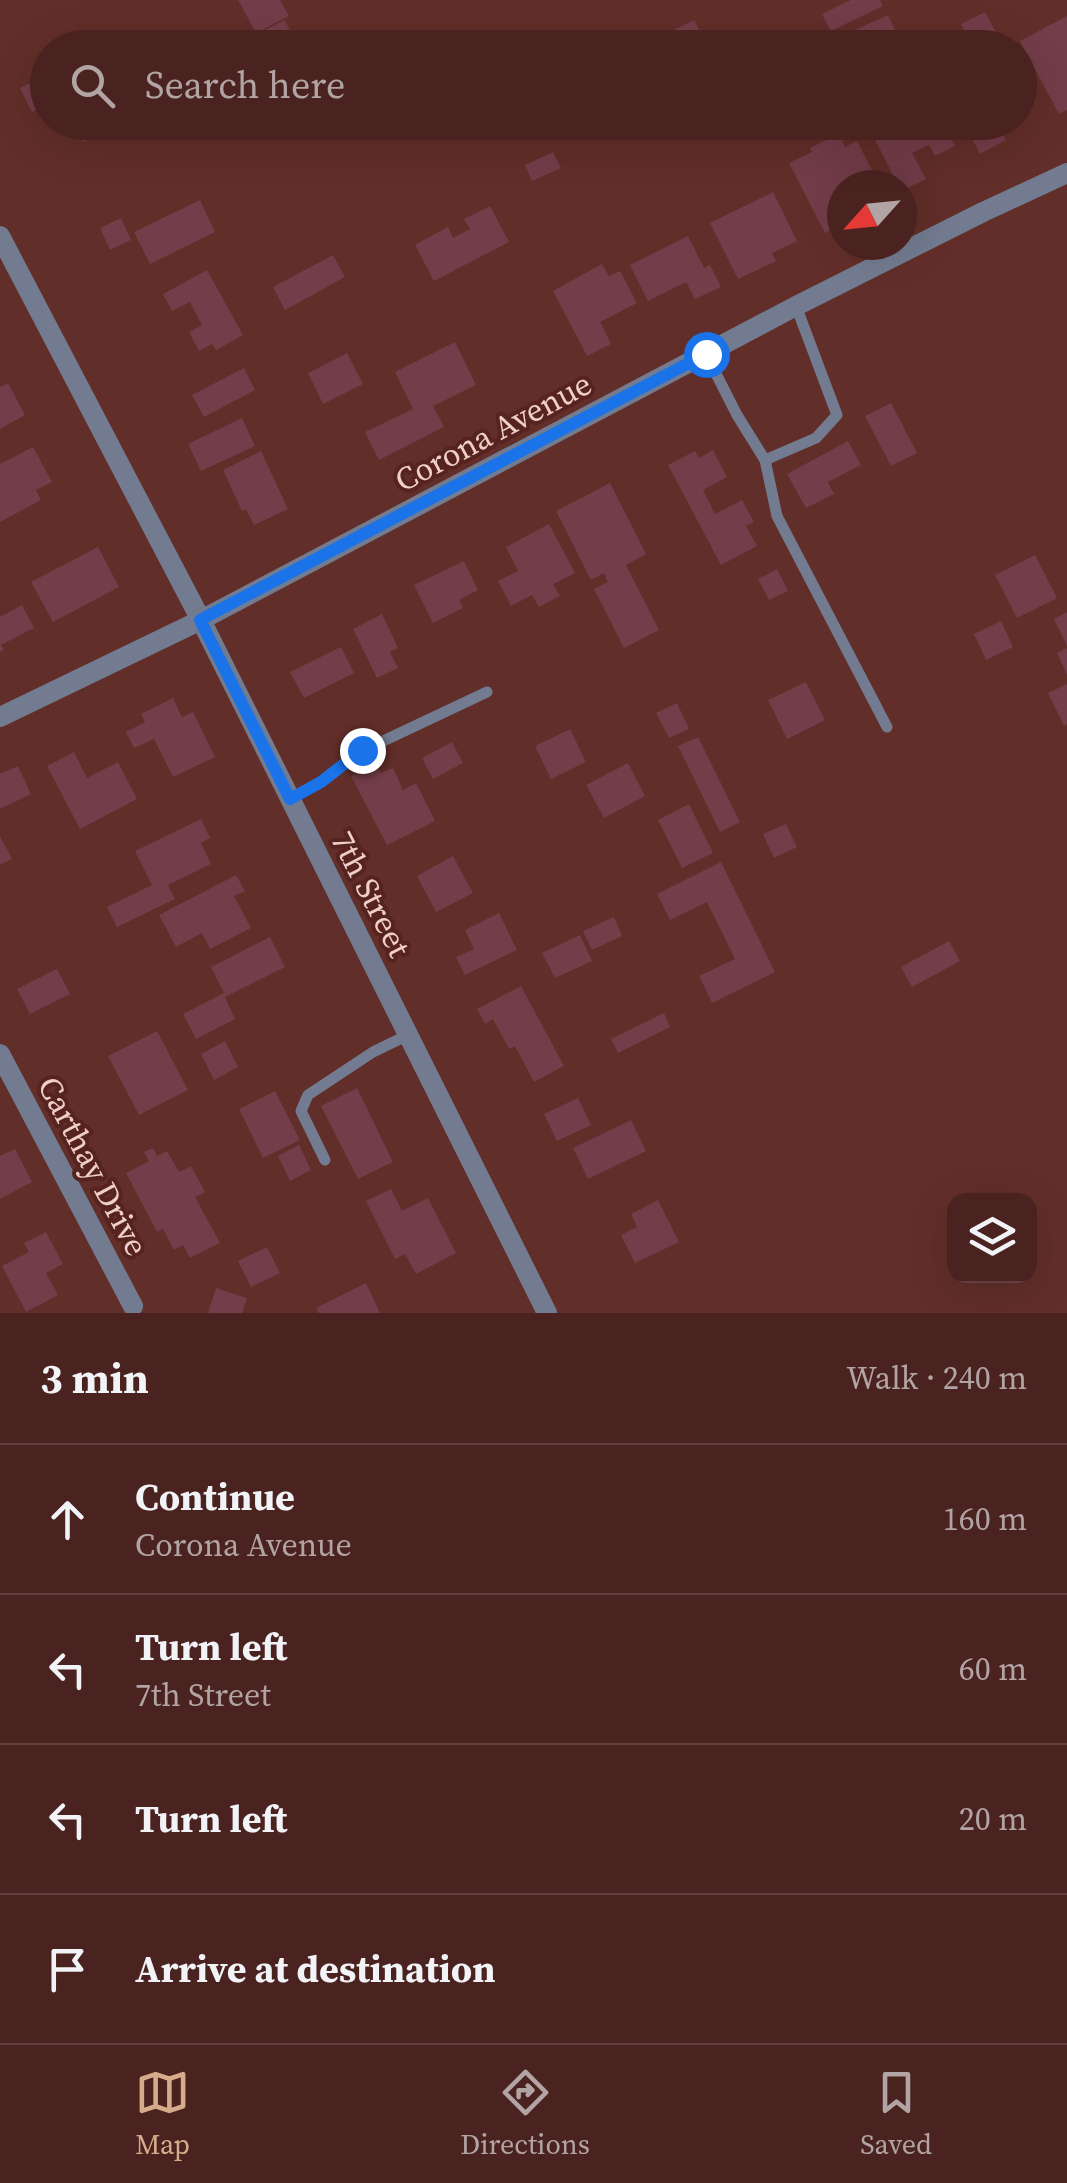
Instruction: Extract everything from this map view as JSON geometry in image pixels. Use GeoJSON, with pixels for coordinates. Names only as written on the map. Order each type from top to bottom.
{"type":"FeatureCollection","features":[{"type":"Feature","properties":{"kind":"street","name":"Corona Avenue"},"geometry":{"type":"LineString","coordinates":[[0,717],[200,620],[796,306],[1067,173]]}},
{"type":"Feature","properties":{"kind":"street","name":"7th Street"},"geometry":{"type":"LineString","coordinates":[[0,236],[200,620],[547,1313]]}},
{"type":"Feature","properties":{"kind":"street","name":"Carthay Drive"},"geometry":{"type":"LineString","coordinates":[[0,1054],[133,1306]]}},
{"type":"Feature","properties":{"kind":"lane"},"geometry":{"type":"LineString","coordinates":[[764,460],[816,438],[837,415],[796,306]]}},
{"type":"Feature","properties":{"kind":"lane"},"geometry":{"type":"LineString","coordinates":[[706,354],[764,460],[776,516],[886,727]]}},
{"type":"Feature","properties":{"kind":"lane"},"geometry":{"type":"LineString","coordinates":[[290,799],[321,782],[362,750],[487,692]]}},
{"type":"Feature","properties":{"kind":"lane"},"geometry":{"type":"LineString","coordinates":[[325,1160],[301,1110],[308,1095],[373,1052],[408,1035]]}},
{"type":"Feature","properties":{"kind":"building"},"geometry":{"type":"Polygon","coordinates":[[[238,0],[280,0],[289,16],[254,30],[238,0]]]}},
{"type":"Feature","properties":{"kind":"building"},"geometry":{"type":"Polygon","coordinates":[[[851,0],[880,0],[883,6],[833,30],[822,14],[851,0]]]}},
{"type":"Feature","properties":{"kind":"building"},"geometry":{"type":"Polygon","coordinates":[[[985,12],[994,30],[964,30],[961,24],[985,12]]]}},
{"type":"Feature","properties":{"kind":"building"},"geometry":{"type":"Polygon","coordinates":[[[888,15],[895,30],[855,30],[888,15]]]}},
{"type":"Feature","properties":{"kind":"building"},"geometry":{"type":"Polygon","coordinates":[[[1067,16],[1067,110],[1059,114],[1037,73],[1037,32],[1067,16]]]}},
{"type":"Feature","properties":{"kind":"building"},"geometry":{"type":"Polygon","coordinates":[[[285,20],[290,30],[265,30],[285,20]]]}},
{"type":"Feature","properties":{"kind":"building"},"geometry":{"type":"Polygon","coordinates":[[[694,20],[699,30],[674,30],[694,20]]]}},
{"type":"Feature","properties":{"kind":"building"},"geometry":{"type":"Polygon","coordinates":[[[30,83],[30,108],[20,88],[30,83]]]}},
{"type":"Feature","properties":{"kind":"building"},"geometry":{"type":"Polygon","coordinates":[[[827,140],[842,140],[845,147],[857,141],[872,170],[827,170],[825,233],[789,163],[812,152],[810,148],[827,140]]]}},
{"type":"Feature","properties":{"kind":"building"},"geometry":{"type":"Polygon","coordinates":[[[875,140],[952,140],[955,146],[935,156],[929,145],[912,153],[926,179],[917,184],[917,170],[890,170],[875,140]]]}},
{"type":"Feature","properties":{"kind":"building"},"geometry":{"type":"Polygon","coordinates":[[[973,140],[1006,140],[980,154],[973,140]]]}},
{"type":"Feature","properties":{"kind":"building"},"geometry":{"type":"Polygon","coordinates":[[[553,152],[561,168],[532,181],[525,165],[553,152]]]}},
{"type":"Feature","properties":{"kind":"building"},"geometry":{"type":"Polygon","coordinates":[[[773,192],[797,241],[772,253],[776,261],[738,279],[710,223],[773,192]]]}},
{"type":"Feature","properties":{"kind":"building"},"geometry":{"type":"Polygon","coordinates":[[[200,200],[215,232],[150,264],[134,232],[200,200]]]}},
{"type":"Feature","properties":{"kind":"building"},"geometry":{"type":"Polygon","coordinates":[[[490,206],[509,242],[434,281],[415,245],[448,227],[453,238],[470,229],[464,219],[490,206]]]}},
{"type":"Feature","properties":{"kind":"building"},"geometry":{"type":"Polygon","coordinates":[[[121,218],[131,240],[110,250],[100,228],[121,218]]]}},
{"type":"Feature","properties":{"kind":"building"},"geometry":{"type":"Polygon","coordinates":[[[688,236],[704,268],[710,265],[721,287],[695,299],[686,282],[648,301],[630,265],[688,236]]]}},
{"type":"Feature","properties":{"kind":"building"},"geometry":{"type":"Polygon","coordinates":[[[333,255],[345,277],[285,310],[273,287],[333,255]]]}},
{"type":"Feature","properties":{"kind":"building"},"geometry":{"type":"Polygon","coordinates":[[[602,264],[609,276],[620,271],[637,303],[600,322],[611,344],[587,356],[553,291],[602,264]]]}},
{"type":"Feature","properties":{"kind":"building"},"geometry":{"type":"Polygon","coordinates":[[[207,270],[243,335],[216,350],[212,344],[199,351],[189,332],[202,325],[190,302],[172,311],[163,294],[207,270]]]}},
{"type":"Feature","properties":{"kind":"building"},"geometry":{"type":"Polygon","coordinates":[[[455,342],[476,385],[433,406],[444,427],[379,460],[365,432],[413,409],[395,372],[455,342]]]}},
{"type":"Feature","properties":{"kind":"building"},"geometry":{"type":"Polygon","coordinates":[[[347,353],[363,384],[323,404],[308,373],[347,353]]]}},
{"type":"Feature","properties":{"kind":"building"},"geometry":{"type":"Polygon","coordinates":[[[244,368],[255,390],[204,417],[192,395],[244,368]]]}},
{"type":"Feature","properties":{"kind":"building"},"geometry":{"type":"Polygon","coordinates":[[[8,383],[25,415],[0,429],[0,387],[8,383]]]}},
{"type":"Feature","properties":{"kind":"building"},"geometry":{"type":"Polygon","coordinates":[[[891,403],[917,453],[891,466],[865,416],[891,403]]]}},
{"type":"Feature","properties":{"kind":"building"},"geometry":{"type":"Polygon","coordinates":[[[242,418],[255,446],[201,471],[188,444],[242,418]]]}},
{"type":"Feature","properties":{"kind":"building"},"geometry":{"type":"Polygon","coordinates":[[[848,441],[861,465],[828,482],[834,494],[806,508],[787,474],[848,441]]]}},
{"type":"Feature","properties":{"kind":"building"},"geometry":{"type":"Polygon","coordinates":[[[33,447],[52,482],[36,490],[41,500],[0,522],[0,464],[33,447]]]}},
{"type":"Feature","properties":{"kind":"building"},"geometry":{"type":"Polygon","coordinates":[[[713,450],[727,477],[703,490],[715,514],[742,500],[754,522],[746,526],[757,546],[721,565],[668,465],[695,451],[699,458],[713,450]]]}},
{"type":"Feature","properties":{"kind":"building"},"geometry":{"type":"Polygon","coordinates":[[[261,451],[288,509],[254,525],[246,509],[242,511],[223,470],[261,451]]]}},
{"type":"Feature","properties":{"kind":"building"},"geometry":{"type":"Polygon","coordinates":[[[610,483],[646,554],[626,565],[659,630],[624,648],[594,589],[608,582],[604,573],[591,580],[556,511],[610,483]]]}},
{"type":"Feature","properties":{"kind":"building"},"geometry":{"type":"Polygon","coordinates":[[[549,524],[575,573],[553,584],[560,596],[539,607],[532,595],[511,606],[498,581],[518,571],[506,547],[549,524]]]}},
{"type":"Feature","properties":{"kind":"building"},"geometry":{"type":"Polygon","coordinates":[[[98,547],[119,587],[53,622],[31,582],[98,547]]]}},
{"type":"Feature","properties":{"kind":"building"},"geometry":{"type":"Polygon","coordinates":[[[1035,555],[1057,598],[1017,618],[995,575],[1035,555]]]}},
{"type":"Feature","properties":{"kind":"building"},"geometry":{"type":"Polygon","coordinates":[[[464,561],[478,590],[459,600],[463,608],[433,623],[414,585],[464,561]]]}},
{"type":"Feature","properties":{"kind":"building"},"geometry":{"type":"Polygon","coordinates":[[[777,569],[788,591],[769,600],[758,579],[777,569]]]}},
{"type":"Feature","properties":{"kind":"building"},"geometry":{"type":"Polygon","coordinates":[[[22,605],[34,628],[1,645],[4,650],[0,652],[0,617],[22,605]]]}},
{"type":"Feature","properties":{"kind":"building"},"geometry":{"type":"Polygon","coordinates":[[[1067,612],[1067,646],[1054,619],[1067,612]]]}},
{"type":"Feature","properties":{"kind":"building"},"geometry":{"type":"Polygon","coordinates":[[[382,614],[398,648],[390,652],[398,668],[377,678],[353,629],[382,614]]]}},
{"type":"Feature","properties":{"kind":"building"},"geometry":{"type":"Polygon","coordinates":[[[1001,621],[1013,647],[986,660],[974,634],[1001,621]]]}},
{"type":"Feature","properties":{"kind":"building"},"geometry":{"type":"Polygon","coordinates":[[[341,647],[354,673],[304,698],[290,672],[341,647]]]}},
{"type":"Feature","properties":{"kind":"building"},"geometry":{"type":"Polygon","coordinates":[[[1067,648],[1067,675],[1057,653],[1067,648]]]}},
{"type":"Feature","properties":{"kind":"building"},"geometry":{"type":"Polygon","coordinates":[[[806,682],[825,720],[787,739],[768,700],[806,682]]]}},
{"type":"Feature","properties":{"kind":"building"},"geometry":{"type":"Polygon","coordinates":[[[1067,684],[1067,724],[1064,726],[1048,693],[1067,684]]]}},
{"type":"Feature","properties":{"kind":"building"},"geometry":{"type":"Polygon","coordinates":[[[173,698],[182,717],[193,712],[215,757],[173,777],[154,739],[134,748],[126,732],[145,722],[141,714],[173,698]]]}},
{"type":"Feature","properties":{"kind":"building"},"geometry":{"type":"Polygon","coordinates":[[[677,703],[689,729],[669,738],[656,713],[677,703]]]}},
{"type":"Feature","properties":{"kind":"building"},"geometry":{"type":"Polygon","coordinates":[[[570,729],[586,762],[551,779],[535,746],[570,729]]]}},
{"type":"Feature","properties":{"kind":"building"},"geometry":{"type":"Polygon","coordinates":[[[698,737],[740,822],[720,832],[678,746],[698,737]]]}},
{"type":"Feature","properties":{"kind":"building"},"geometry":{"type":"Polygon","coordinates":[[[452,742],[463,763],[433,779],[422,758],[452,742]]]}},
{"type":"Feature","properties":{"kind":"building"},"geometry":{"type":"Polygon","coordinates":[[[74,752],[87,778],[118,762],[137,799],[80,829],[47,766],[74,752]]]}},
{"type":"Feature","properties":{"kind":"building"},"geometry":{"type":"Polygon","coordinates":[[[376,763],[381,773],[393,768],[403,790],[416,783],[435,821],[387,845],[351,776],[376,763]]]}},
{"type":"Feature","properties":{"kind":"building"},"geometry":{"type":"Polygon","coordinates":[[[628,763],[645,796],[604,818],[586,785],[628,763]]]}},
{"type":"Feature","properties":{"kind":"building"},"geometry":{"type":"Polygon","coordinates":[[[18,766],[31,794],[0,809],[0,774],[18,766]]]}},
{"type":"Feature","properties":{"kind":"building"},"geometry":{"type":"Polygon","coordinates":[[[689,804],[713,853],[682,868],[658,820],[689,804]]]}},
{"type":"Feature","properties":{"kind":"building"},"geometry":{"type":"Polygon","coordinates":[[[201,819],[210,838],[201,843],[211,864],[168,885],[175,899],[117,927],[107,907],[152,885],[135,851],[201,819]]]}},
{"type":"Feature","properties":{"kind":"building"},"geometry":{"type":"Polygon","coordinates":[[[786,824],[797,847],[774,858],[763,834],[786,824]]]}},
{"type":"Feature","properties":{"kind":"building"},"geometry":{"type":"Polygon","coordinates":[[[0,836],[12,859],[0,865],[0,836]]]}},
{"type":"Feature","properties":{"kind":"building"},"geometry":{"type":"Polygon","coordinates":[[[453,856],[473,893],[436,912],[417,876],[453,856]]]}},
{"type":"Feature","properties":{"kind":"building"},"geometry":{"type":"Polygon","coordinates":[[[721,862],[775,972],[712,1003],[699,976],[735,959],[707,902],[670,920],[657,894],[721,862]]]}},
{"type":"Feature","properties":{"kind":"building"},"geometry":{"type":"Polygon","coordinates":[[[236,875],[245,891],[234,896],[251,928],[210,949],[202,933],[176,947],[159,915],[236,875]]]}},
{"type":"Feature","properties":{"kind":"building"},"geometry":{"type":"Polygon","coordinates":[[[499,913],[517,950],[465,975],[456,957],[474,949],[465,930],[499,913]]]}},
{"type":"Feature","properties":{"kind":"building"},"geometry":{"type":"Polygon","coordinates":[[[614,917],[622,936],[592,950],[583,931],[614,917]]]}},
{"type":"Feature","properties":{"kind":"building"},"geometry":{"type":"Polygon","coordinates":[[[580,935],[592,961],[555,978],[542,953],[580,935]]]}},
{"type":"Feature","properties":{"kind":"building"},"geometry":{"type":"Polygon","coordinates":[[[270,937],[285,967],[225,997],[235,1019],[196,1039],[183,1014],[224,993],[211,967],[270,937]]]}},
{"type":"Feature","properties":{"kind":"building"},"geometry":{"type":"Polygon","coordinates":[[[949,941],[960,961],[912,987],[901,967],[949,941]]]}},
{"type":"Feature","properties":{"kind":"building"},"geometry":{"type":"Polygon","coordinates":[[[57,969],[70,994],[30,1014],[17,989],[57,969]]]}},
{"type":"Feature","properties":{"kind":"building"},"geometry":{"type":"Polygon","coordinates":[[[521,986],[564,1066],[534,1082],[515,1046],[509,1049],[493,1019],[485,1024],[477,1009],[521,986]]]}},
{"type":"Feature","properties":{"kind":"building"},"geometry":{"type":"Polygon","coordinates":[[[664,1013],[670,1027],[618,1053],[611,1039],[664,1013]]]}},
{"type":"Feature","properties":{"kind":"building"},"geometry":{"type":"Polygon","coordinates":[[[157,1031],[188,1090],[139,1115],[108,1056],[157,1031]]]}},
{"type":"Feature","properties":{"kind":"building"},"geometry":{"type":"Polygon","coordinates":[[[225,1041],[238,1067],[214,1080],[201,1054],[225,1041]]]}},
{"type":"Feature","properties":{"kind":"building"},"geometry":{"type":"Polygon","coordinates":[[[357,1088],[393,1162],[358,1179],[321,1106],[357,1088]]]}},
{"type":"Feature","properties":{"kind":"building"},"geometry":{"type":"Polygon","coordinates":[[[275,1091],[300,1140],[263,1158],[239,1109],[275,1091]]]}},
{"type":"Feature","properties":{"kind":"building"},"geometry":{"type":"Polygon","coordinates":[[[578,1098],[591,1125],[557,1141],[544,1114],[578,1098]]]}},
{"type":"Feature","properties":{"kind":"building"},"geometry":{"type":"Polygon","coordinates":[[[631,1120],[646,1151],[588,1179],[573,1148],[631,1120]]]}},
{"type":"Feature","properties":{"kind":"building"},"geometry":{"type":"Polygon","coordinates":[[[299,1145],[311,1170],[290,1181],[278,1156],[299,1145]]]}},
{"type":"Feature","properties":{"kind":"building"},"geometry":{"type":"Polygon","coordinates":[[[153,1148],[157,1156],[167,1151],[179,1172],[191,1166],[205,1192],[195,1197],[220,1243],[190,1258],[183,1245],[174,1250],[163,1229],[157,1232],[126,1173],[149,1161],[144,1152],[153,1148]]]}},
{"type":"Feature","properties":{"kind":"building"},"geometry":{"type":"Polygon","coordinates":[[[15,1149],[32,1182],[0,1199],[0,1156],[15,1149]]]}},
{"type":"Feature","properties":{"kind":"building"},"geometry":{"type":"Polygon","coordinates":[[[391,1189],[402,1211],[428,1198],[456,1253],[416,1274],[405,1254],[395,1259],[366,1201],[391,1189]]]}},
{"type":"Feature","properties":{"kind":"building"},"geometry":{"type":"Polygon","coordinates":[[[658,1200],[679,1242],[635,1263],[621,1235],[637,1227],[631,1214],[658,1200]]]}},
{"type":"Feature","properties":{"kind":"building"},"geometry":{"type":"Polygon","coordinates":[[[46,1232],[63,1264],[46,1273],[58,1295],[26,1312],[2,1266],[29,1252],[24,1243],[46,1232]]]}},
{"type":"Feature","properties":{"kind":"building"},"geometry":{"type":"Polygon","coordinates":[[[267,1247],[280,1273],[251,1287],[238,1261],[267,1247]]]}},
{"type":"Feature","properties":{"kind":"building"},"geometry":{"type":"Polygon","coordinates":[[[366,1283],[380,1313],[319,1313],[316,1308],[366,1283]]]}},
{"type":"Feature","properties":{"kind":"building"},"geometry":{"type":"Polygon","coordinates":[[[216,1288],[247,1298],[242,1313],[208,1313],[216,1288]]]}},
{"type":"Feature","properties":{"kind":"route"},"geometry":{"type":"LineString","coordinates":[[362,750],[321,782],[290,799],[200,620],[706,354]]}}]}
